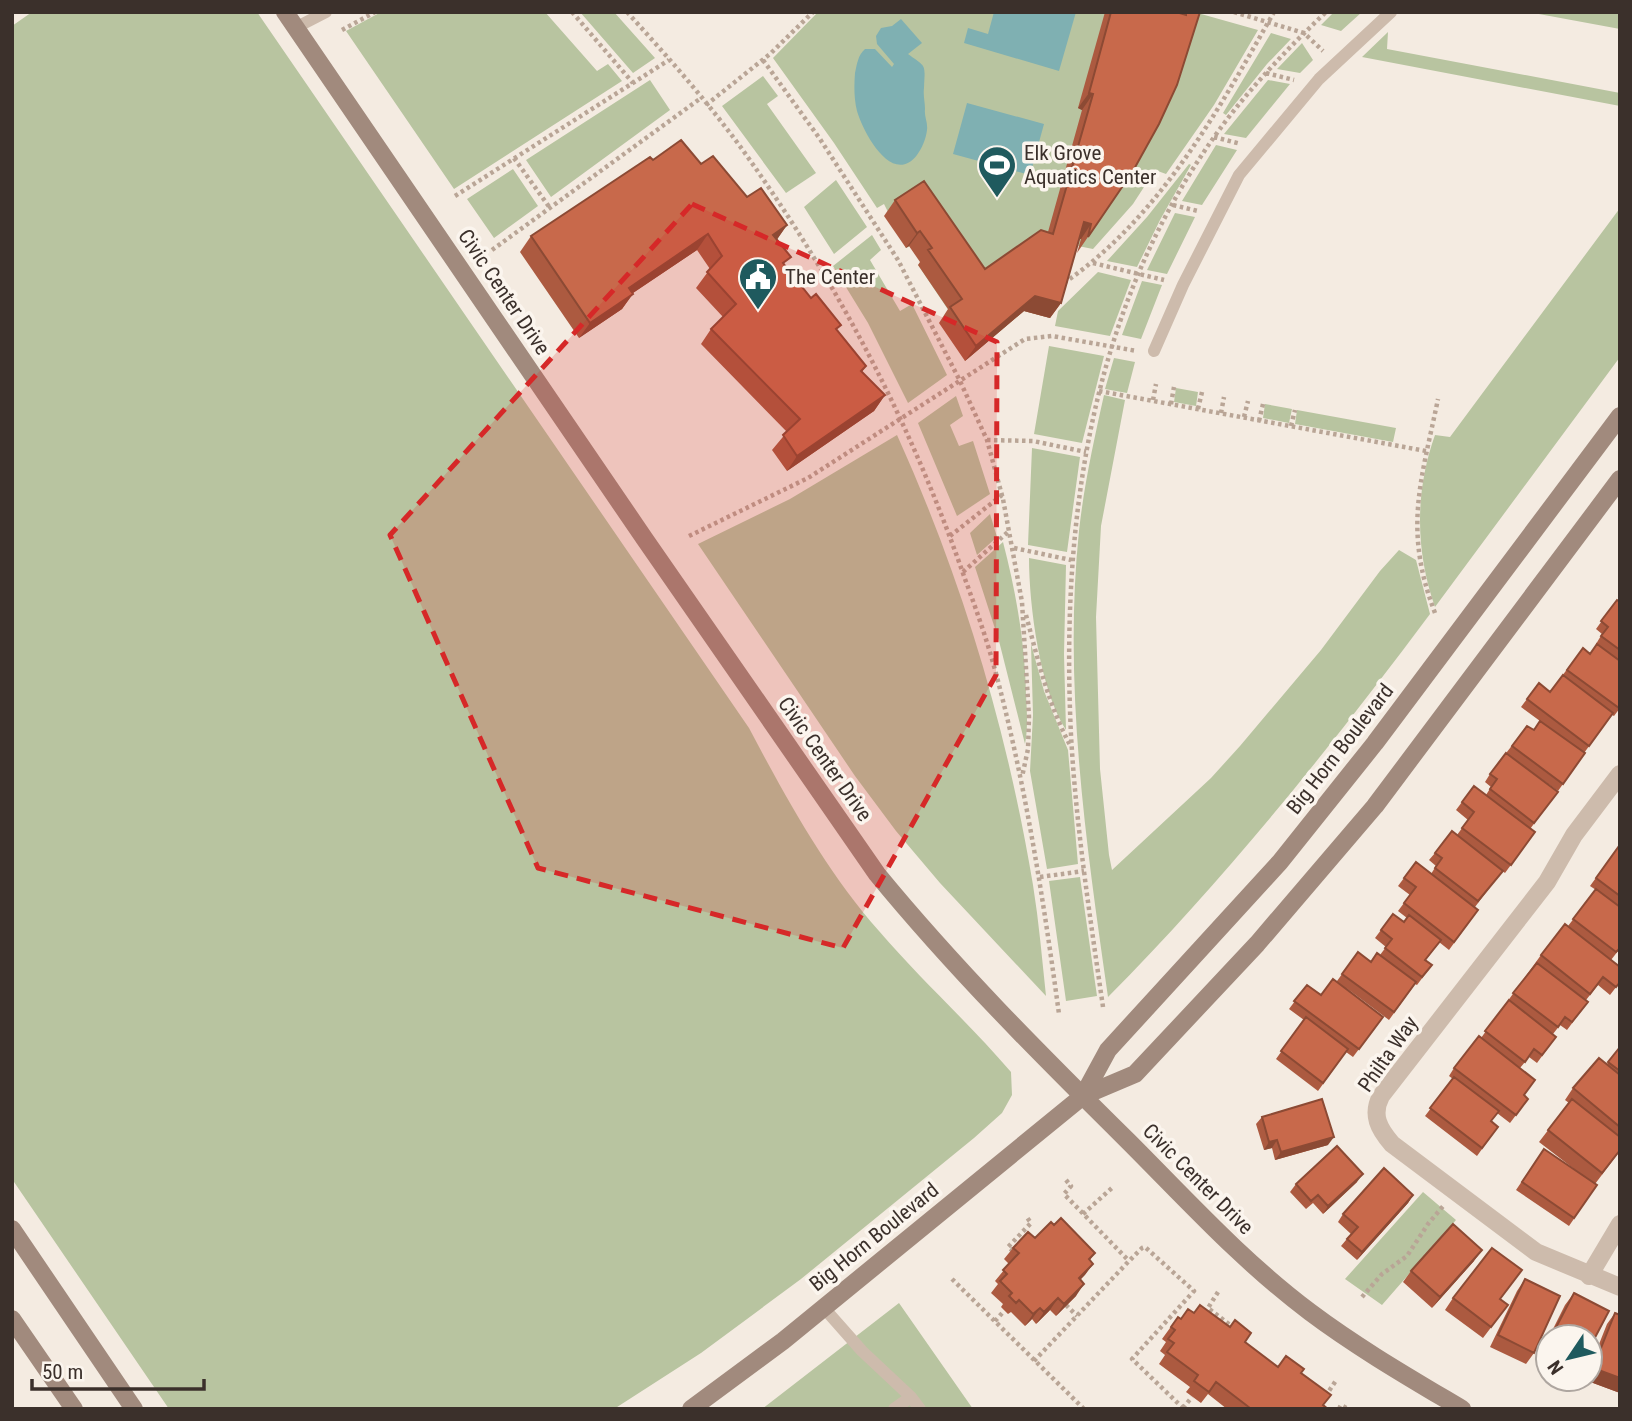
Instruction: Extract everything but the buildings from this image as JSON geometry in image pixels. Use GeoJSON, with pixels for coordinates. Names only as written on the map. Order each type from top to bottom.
{"type":"FeatureCollection","features":[{"type":"Feature","properties":{"kind":"main road","name":"Civic Center Drive"},"geometry":{"type":"LineString","coordinates":[[285,12],[877,874],[960,970],[1245,1258],[1309,1311],[1377,1358],[1462,1409]]}},
{"type":"Feature","properties":{"kind":"main road","name":"Big Horn Boulevard"},"geometry":{"type":"LineString","coordinates":[[1083,1097],[1108,1050],[1280,862],[1454,640],[1620,416]]}},
{"type":"Feature","properties":{"kind":"main road","name":"Big Horn Boulevard"},"geometry":{"type":"LineString","coordinates":[[691,1409],[783,1341],[1083,1097],[1135,1074],[1257,944],[1375,806],[1620,479]]}},
{"type":"Feature","properties":{"kind":"main road"},"geometry":{"type":"LineString","coordinates":[[12,1229],[134,1409]]}},
{"type":"Feature","properties":{"kind":"main road"},"geometry":{"type":"LineString","coordinates":[[12,1319],[74,1409]]}},
{"type":"Feature","properties":{"kind":"street","name":"Philta Way"},"geometry":{"type":"LineString","coordinates":[[1620,774],[1574,835],[1547,882],[1389,1084],[1376,1105],[1378,1125],[1404,1153],[1516,1238],[1536,1252],[1620,1287]]}},
{"type":"Feature","properties":{"kind":"street"},"geometry":{"type":"LineString","coordinates":[[1589,1276],[1620,1224]]}},
{"type":"Feature","properties":{"kind":"lane"},"geometry":{"type":"LineString","coordinates":[[295,28],[326,12]]}},
{"type":"Feature","properties":{"kind":"lane"},"geometry":{"type":"LineString","coordinates":[[1154,351],[1182,285],[1239,175],[1319,79],[1391,12]]}},
{"type":"Feature","properties":{"kind":"lane"},"geometry":{"type":"LineString","coordinates":[[824,1308],[920,1409]]}},
{"type":"Feature","properties":{"kind":"lane"},"geometry":{"type":"LineString","coordinates":[[894,1409],[911,1397]]}},
{"type":"Feature","properties":{"kind":"path"},"geometry":{"type":"LineString","coordinates":[[342,30],[375,12]]}},
{"type":"Feature","properties":{"kind":"path"},"geometry":{"type":"LineString","coordinates":[[572,12],[633,83]]}},
{"type":"Feature","properties":{"kind":"path"},"geometry":{"type":"LineString","coordinates":[[627,12],[740,147],[818,264],[902,419],[917,452],[963,572],[999,684],[1040,877],[1059,1014]]}},
{"type":"Feature","properties":{"kind":"path"},"geometry":{"type":"LineString","coordinates":[[706,105],[762,60],[813,12]]}},
{"type":"Feature","properties":{"kind":"path"},"geometry":{"type":"LineString","coordinates":[[1234,12],[1304,33],[1323,51]]}},
{"type":"Feature","properties":{"kind":"path"},"geometry":{"type":"LineString","coordinates":[[1059,286],[1093,263],[1140,215],[1197,141],[1241,74],[1274,12]]}},
{"type":"Feature","properties":{"kind":"path"},"geometry":{"type":"LineString","coordinates":[[1103,1007],[1084,871],[1073,749],[1070,671],[1071,561],[1086,452],[1099,391],[1139,275],[1173,205],[1208,146],[1266,74],[1326,12]]}},
{"type":"Feature","properties":{"kind":"path"},"geometry":{"type":"LineString","coordinates":[[456,196],[669,60]]}},
{"type":"Feature","properties":{"kind":"path"},"geometry":{"type":"LineString","coordinates":[[762,60],[820,139],[891,250],[960,381],[986,440],[1010,530],[1022,603],[1029,717],[1028,749],[1021,781]]}},
{"type":"Feature","properties":{"kind":"path"},"geometry":{"type":"LineString","coordinates":[[1266,74],[1294,80]]}},
{"type":"Feature","properties":{"kind":"path"},"geometry":{"type":"LineString","coordinates":[[492,250],[701,98]]}},
{"type":"Feature","properties":{"kind":"path"},"geometry":{"type":"LineString","coordinates":[[1214,137],[1241,144]]}},
{"type":"Feature","properties":{"kind":"path"},"geometry":{"type":"LineString","coordinates":[[1197,141],[1208,146]]}},
{"type":"Feature","properties":{"kind":"path"},"geometry":{"type":"LineString","coordinates":[[514,158],[550,208]]}},
{"type":"Feature","properties":{"kind":"path"},"geometry":{"type":"LineString","coordinates":[[1173,205],[1198,211]]}},
{"type":"Feature","properties":{"kind":"path"},"geometry":{"type":"LineString","coordinates":[[1093,263],[1164,280]]}},
{"type":"Feature","properties":{"kind":"path"},"geometry":{"type":"LineString","coordinates":[[688,536],[808,478],[1025,339],[1052,337],[1138,351]]}},
{"type":"Feature","properties":{"kind":"path"},"geometry":{"type":"LineString","coordinates":[[1153,400],[1156,384]]}},
{"type":"Feature","properties":{"kind":"path"},"geometry":{"type":"LineString","coordinates":[[1171,404],[1174,387]]}},
{"type":"Feature","properties":{"kind":"path"},"geometry":{"type":"LineString","coordinates":[[1099,391],[1426,451]]}},
{"type":"Feature","properties":{"kind":"path"},"geometry":{"type":"LineString","coordinates":[[1198,409],[1202,393]]}},
{"type":"Feature","properties":{"kind":"path"},"geometry":{"type":"LineString","coordinates":[[1221,413],[1224,397]]}},
{"type":"Feature","properties":{"kind":"path"},"geometry":{"type":"LineString","coordinates":[[1435,613],[1425,587],[1417,533],[1418,494],[1438,399]]}},
{"type":"Feature","properties":{"kind":"path"},"geometry":{"type":"LineString","coordinates":[[1244,418],[1248,401]]}},
{"type":"Feature","properties":{"kind":"path"},"geometry":{"type":"LineString","coordinates":[[1259,421],[1263,404]]}},
{"type":"Feature","properties":{"kind":"path"},"geometry":{"type":"LineString","coordinates":[[1291,426],[1295,410]]}},
{"type":"Feature","properties":{"kind":"path"},"geometry":{"type":"LineString","coordinates":[[986,440],[1033,441],[1086,452]]}},
{"type":"Feature","properties":{"kind":"path"},"geometry":{"type":"LineString","coordinates":[[950,536],[1002,495]]}},
{"type":"Feature","properties":{"kind":"path"},"geometry":{"type":"LineString","coordinates":[[963,572],[1010,530]]}},
{"type":"Feature","properties":{"kind":"path"},"geometry":{"type":"LineString","coordinates":[[1013,548],[1071,561]]}},
{"type":"Feature","properties":{"kind":"path"},"geometry":{"type":"LineString","coordinates":[[1022,603],[1044,682],[1062,730],[1073,749]]}},
{"type":"Feature","properties":{"kind":"path"},"geometry":{"type":"LineString","coordinates":[[1040,877],[1084,871]]}},
{"type":"Feature","properties":{"kind":"path"},"geometry":{"type":"LineString","coordinates":[[1066,1180],[1070,1186],[1064,1194],[1129,1261]]}},
{"type":"Feature","properties":{"kind":"path"},"geometry":{"type":"LineString","coordinates":[[1083,1214],[1113,1187]]}},
{"type":"Feature","properties":{"kind":"path"},"geometry":{"type":"LineString","coordinates":[[1362,1297],[1382,1274],[1407,1256],[1427,1224],[1444,1205]]}},
{"type":"Feature","properties":{"kind":"path"},"geometry":{"type":"LineString","coordinates":[[1013,1251],[1008,1247],[1031,1223],[1026,1216]]}},
{"type":"Feature","properties":{"kind":"path"},"geometry":{"type":"LineString","coordinates":[[1034,1362],[1142,1248],[1149,1249],[1194,1291],[1132,1359],[1184,1408],[1192,1396]]}},
{"type":"Feature","properties":{"kind":"path"},"geometry":{"type":"LineString","coordinates":[[952,1279],[1084,1409]]}},
{"type":"Feature","properties":{"kind":"path"},"geometry":{"type":"LineString","coordinates":[[1218,1292],[1208,1308],[1239,1331]]}},
{"type":"Feature","properties":{"kind":"path"},"geometry":{"type":"LineString","coordinates":[[1066,1305],[1077,1316]]}},
{"type":"Feature","properties":{"kind":"path"},"geometry":{"type":"LineString","coordinates":[[995,1321],[1004,1311]]}},
{"type":"Feature","properties":{"kind":"path"},"geometry":{"type":"LineString","coordinates":[[1318,1387],[1327,1394],[1337,1379]]}},
{"type":"Feature","properties":{"kind":"path"},"geometry":{"type":"LineString","coordinates":[[1339,1409],[1341,1405],[1348,1409]]}},
{"type":"Feature","properties":{"kind":"highlighted area"},"geometry":{"type":"Polygon","coordinates":[[[692,204],[997,342],[996,675],[843,948],[538,868],[390,535],[692,204]]]}},
{"type":"Feature","properties":{"kind":"green space"},"geometry":{"type":"Polygon","coordinates":[[[32,12],[257,12],[749,728],[824,859],[895,949],[1011,1072],[1012,1095],[1002,1113],[974,1138],[801,1279],[701,1353],[614,1409],[169,1409],[12,1179],[12,26],[32,12]]]}},
{"type":"Feature","properties":{"kind":"green space"},"geometry":{"type":"Polygon","coordinates":[[[381,12],[545,12],[597,71],[608,64],[622,81],[454,189],[346,31],[381,12]]]}},
{"type":"Feature","properties":{"kind":"green space"},"geometry":{"type":"Polygon","coordinates":[[[580,12],[614,12],[655,58],[633,73],[580,12]]]}},
{"type":"Feature","properties":{"kind":"green space","name":"Elk Grove Aquatics Center"},"geometry":{"type":"Polygon","coordinates":[[[818,12],[1194,12],[1258,30],[1214,105],[1166,174],[1155,170],[1133,204],[1093,249],[1078,246],[1080,239],[1073,237],[1050,318],[1024,311],[965,361],[951,314],[918,265],[921,262],[910,246],[906,248],[884,204],[877,208],[773,58],[818,12]]]}},
{"type":"Feature","properties":{"kind":"green space"},"geometry":{"type":"Polygon","coordinates":[[[1334,12],[1362,12],[1341,31],[1321,25],[1334,12]]]}},
{"type":"Feature","properties":{"kind":"green space"},"geometry":{"type":"Polygon","coordinates":[[[1528,12],[1620,12],[1620,29],[1528,12]]]}},
{"type":"Feature","properties":{"kind":"green space"},"geometry":{"type":"Polygon","coordinates":[[[1388,32],[1387,49],[1620,93],[1620,106],[1362,57],[1388,32]]]}},
{"type":"Feature","properties":{"kind":"green space"},"geometry":{"type":"Polygon","coordinates":[[[1271,33],[1291,39],[1226,115],[1223,113],[1271,33]]]}},
{"type":"Feature","properties":{"kind":"green space"},"geometry":{"type":"Polygon","coordinates":[[[1302,43],[1313,60],[1300,73],[1277,69],[1302,43]]]}},
{"type":"Feature","properties":{"kind":"green space"},"geometry":{"type":"Polygon","coordinates":[[[763,76],[778,96],[767,104],[816,173],[786,193],[722,106],[763,76]]]}},
{"type":"Feature","properties":{"kind":"green space"},"geometry":{"type":"Polygon","coordinates":[[[650,80],[670,110],[551,197],[526,160],[650,80]]]}},
{"type":"Feature","properties":{"kind":"green space"},"geometry":{"type":"Polygon","coordinates":[[[1268,80],[1290,84],[1246,138],[1224,134],[1268,80]]]}},
{"type":"Feature","properties":{"kind":"green space"},"geometry":{"type":"Polygon","coordinates":[[[1216,145],[1237,150],[1202,205],[1182,201],[1216,145]]]}},
{"type":"Feature","properties":{"kind":"green space"},"geometry":{"type":"Polygon","coordinates":[[[1189,164],[1191,165],[1137,267],[1107,261],[1147,217],[1189,164]]]}},
{"type":"Feature","properties":{"kind":"green space"},"geometry":{"type":"Polygon","coordinates":[[[513,169],[538,206],[494,238],[467,199],[513,169]]]}},
{"type":"Feature","properties":{"kind":"green space"},"geometry":{"type":"Polygon","coordinates":[[[836,180],[867,227],[834,254],[804,207],[836,180]]]}},
{"type":"Feature","properties":{"kind":"green space"},"geometry":{"type":"Polygon","coordinates":[[[1620,208],[1620,357],[1435,607],[1424,564],[1420,521],[1424,477],[1435,435],[1450,437],[1620,208]]]}},
{"type":"Feature","properties":{"kind":"green space"},"geometry":{"type":"Polygon","coordinates":[[[1175,213],[1195,217],[1167,274],[1147,270],[1175,213]]]}},
{"type":"Feature","properties":{"kind":"green space"},"geometry":{"type":"Polygon","coordinates":[[[872,235],[881,250],[870,260],[900,311],[912,304],[947,375],[908,403],[868,323],[833,266],[872,235]]]}},
{"type":"Feature","properties":{"kind":"green space"},"geometry":{"type":"Polygon","coordinates":[[[1098,272],[1131,280],[1110,336],[1055,326],[1058,311],[1098,272]]]}},
{"type":"Feature","properties":{"kind":"green space"},"geometry":{"type":"Polygon","coordinates":[[[1142,281],[1162,285],[1141,339],[1122,335],[1142,281]]]}},
{"type":"Feature","properties":{"kind":"green space"},"geometry":{"type":"Polygon","coordinates":[[[1049,346],[1104,356],[1082,443],[1034,434],[1049,346]]]}},
{"type":"Feature","properties":{"kind":"green space"},"geometry":{"type":"Polygon","coordinates":[[[1114,358],[1135,362],[1127,393],[1105,389],[1114,358]]]}},
{"type":"Feature","properties":{"kind":"green space"},"geometry":{"type":"Polygon","coordinates":[[[1176,388],[1198,392],[1196,406],[1174,402],[1176,388]]]}},
{"type":"Feature","properties":{"kind":"green space"},"geometry":{"type":"Polygon","coordinates":[[[1104,395],[1125,400],[1101,526],[1096,617],[1100,769],[1112,870],[1211,778],[1240,746],[1321,650],[1399,550],[1416,560],[1430,614],[1276,811],[1194,906],[1108,997],[1079,764],[1074,648],[1079,531],[1086,480],[1104,395]]]}},
{"type":"Feature","properties":{"kind":"green space"},"geometry":{"type":"Polygon","coordinates":[[[956,396],[963,416],[950,425],[959,446],[973,441],[990,494],[957,516],[918,423],[956,396]]]}},
{"type":"Feature","properties":{"kind":"green space"},"geometry":{"type":"Polygon","coordinates":[[[1265,404],[1292,409],[1289,423],[1263,418],[1265,404]]]}},
{"type":"Feature","properties":{"kind":"green space"},"geometry":{"type":"Polygon","coordinates":[[[1297,410],[1396,428],[1393,442],[1295,424],[1297,410]]]}},
{"type":"Feature","properties":{"kind":"green space"},"geometry":{"type":"Polygon","coordinates":[[[897,435],[942,544],[996,712],[1033,885],[1046,996],[940,883],[896,831],[855,776],[698,544],[790,499],[897,435]]]}},
{"type":"Feature","properties":{"kind":"green space"},"geometry":{"type":"Polygon","coordinates":[[[1032,448],[1080,457],[1067,552],[1028,545],[1032,448]]]}},
{"type":"Feature","properties":{"kind":"green space"},"geometry":{"type":"Polygon","coordinates":[[[990,514],[997,537],[977,555],[970,533],[990,514]]]}},
{"type":"Feature","properties":{"kind":"green space"},"geometry":{"type":"Polygon","coordinates":[[[1003,542],[1022,637],[1027,720],[1025,744],[999,641],[975,567],[1003,542]]]}},
{"type":"Feature","properties":{"kind":"green space"},"geometry":{"type":"Polygon","coordinates":[[[1029,558],[1066,565],[1066,730],[1049,693],[1043,671],[1031,600],[1029,558]]]}},
{"type":"Feature","properties":{"kind":"green space"},"geometry":{"type":"Polygon","coordinates":[[[1031,644],[1044,691],[1068,750],[1078,864],[1047,869],[1030,771],[1033,715],[1031,644]]]}},
{"type":"Feature","properties":{"kind":"green space"},"geometry":{"type":"Polygon","coordinates":[[[1080,877],[1097,996],[1066,1001],[1049,881],[1080,877]]]}},
{"type":"Feature","properties":{"kind":"green space"},"geometry":{"type":"Polygon","coordinates":[[[1423,1192],[1456,1220],[1382,1305],[1345,1279],[1423,1192]]]}},
{"type":"Feature","properties":{"kind":"green space"},"geometry":{"type":"Polygon","coordinates":[[[899,1303],[973,1409],[762,1409],[899,1303]]]}},
{"type":"Feature","properties":{"kind":"water"},"geometry":{"type":"Polygon","coordinates":[[[994,12],[1076,12],[1059,71],[964,43],[968,28],[988,34],[994,12]]]}},
{"type":"Feature","properties":{"kind":"water"},"geometry":{"type":"Polygon","coordinates":[[[901,19],[922,43],[908,54],[924,67],[927,127],[925,140],[917,155],[907,163],[898,165],[880,153],[865,131],[857,111],[854,83],[858,60],[865,49],[875,49],[892,67],[894,64],[877,44],[876,36],[881,28],[892,26],[901,19]]]}},
{"type":"Feature","properties":{"kind":"water"},"geometry":{"type":"Polygon","coordinates":[[[967,103],[1044,124],[1030,175],[953,154],[967,103]]]}},
{"type":"Feature","properties":{"kind":"place","name":"Elk Grove Aquatics Center"},"geometry":{"type":"Point","coordinates":[997,199]}},
{"type":"Feature","properties":{"kind":"place","name":"The Center"},"geometry":{"type":"Point","coordinates":[758,311]}}]}
